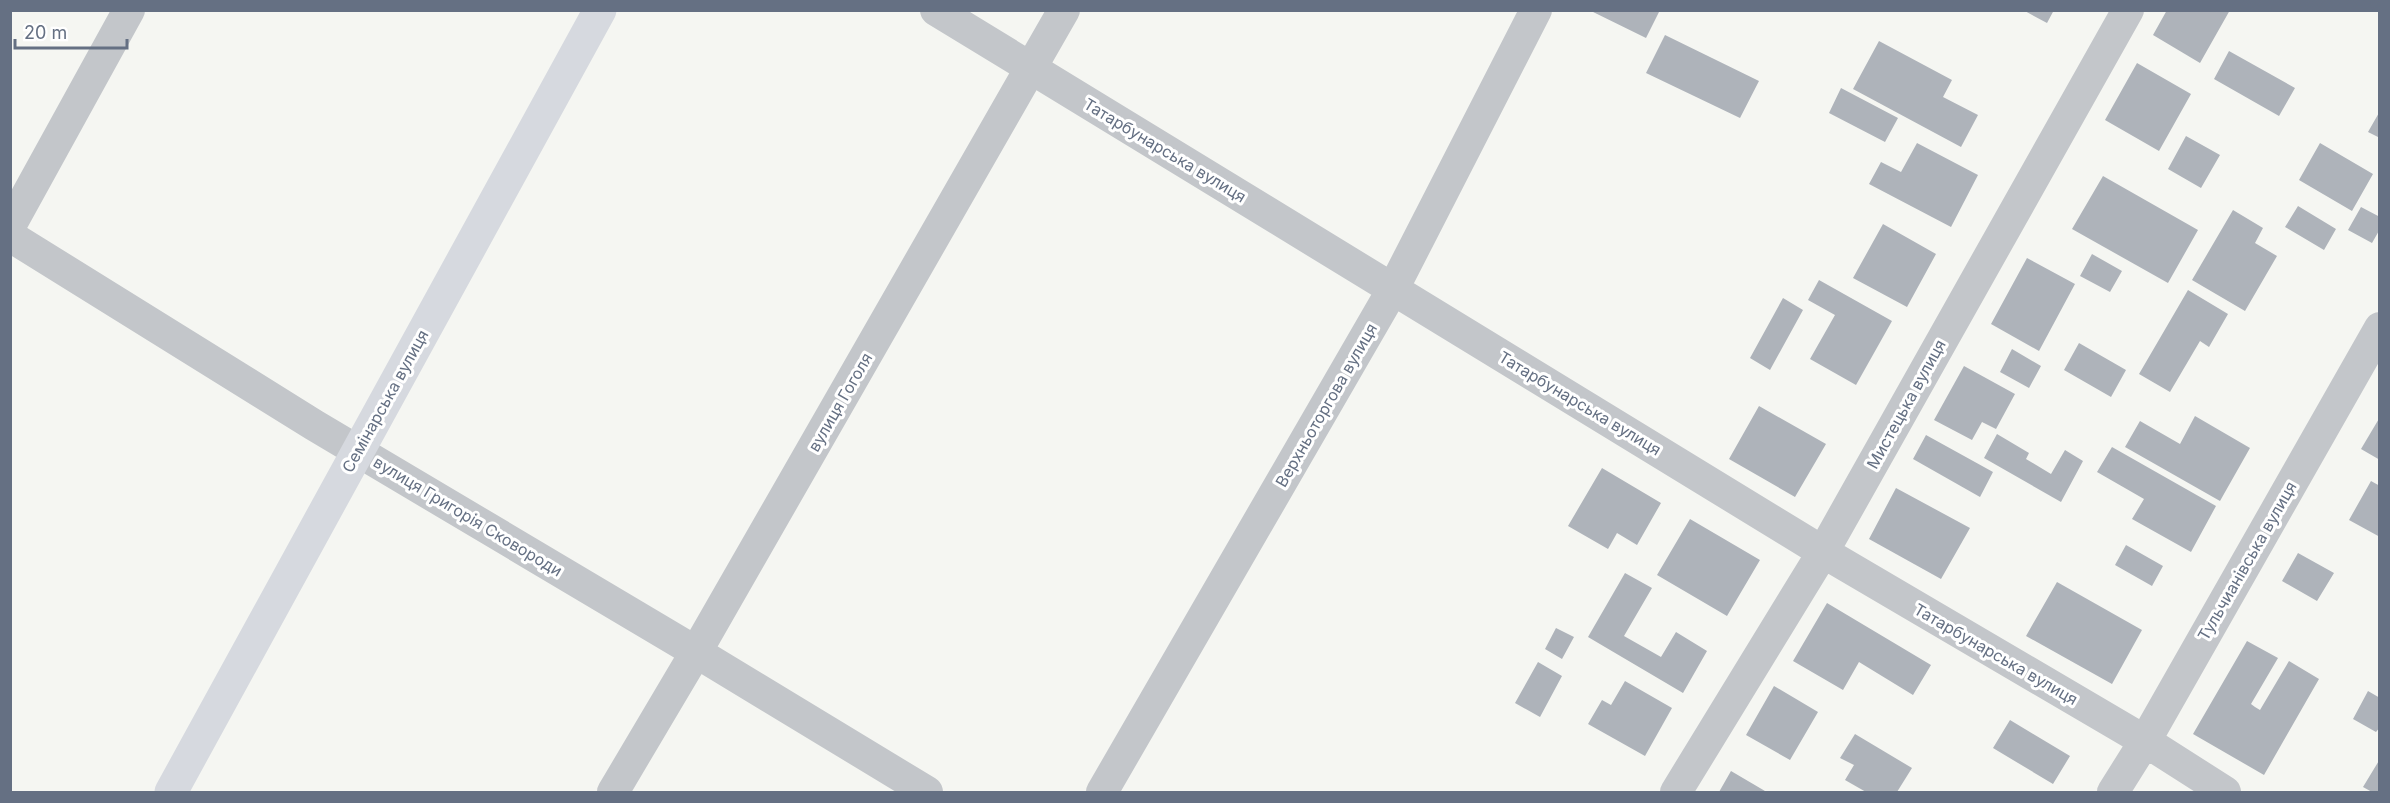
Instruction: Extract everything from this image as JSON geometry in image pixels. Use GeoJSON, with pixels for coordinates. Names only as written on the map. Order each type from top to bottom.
{"type":"FeatureCollection","features":[{"type":"Feature","properties":{"kind":"street"},"geometry":{"type":"LineString","coordinates":[[10,226],[129,10]]}},
{"type":"Feature","properties":{"kind":"street","name":"Семінарська вулиця"},"geometry":{"type":"LineString","coordinates":[[171,792],[600,10]]}},
{"type":"Feature","properties":{"kind":"street","name":"Татарбунарська вулиця"},"geometry":{"type":"LineString","coordinates":[[936,10],[1823,552],[2145,741],[2225,792]]}},
{"type":"Feature","properties":{"kind":"street","name":"вулиця Гоголя"},"geometry":{"type":"LineString","coordinates":[[613,792],[696,652],[1064,10]]}},
{"type":"Feature","properties":{"kind":"street","name":"Верхньоторгова вулиця"},"geometry":{"type":"LineString","coordinates":[[1102,792],[1393,289],[1536,10]]}},
{"type":"Feature","properties":{"kind":"street","name":"Мистецька вулиця"},"geometry":{"type":"LineString","coordinates":[[1676,792],[1823,552],[2128,10]]}},
{"type":"Feature","properties":{"kind":"street","name":"вулиця Григорія Сковороди"},"geometry":{"type":"LineString","coordinates":[[10,236],[358,451],[927,792]]}},
{"type":"Feature","properties":{"kind":"street","name":"Тульчианівська вулиця"},"geometry":{"type":"LineString","coordinates":[[2113,792],[2145,741],[2379,328]]}},
{"type":"Feature","properties":{"kind":"building"},"geometry":{"type":"Polygon","coordinates":[[[1589,10],[1660,10],[1646,38],[1589,10]]]}},
{"type":"Feature","properties":{"kind":"building"},"geometry":{"type":"Polygon","coordinates":[[[2023,10],[2054,10],[2047,23],[2023,10]]]}},
{"type":"Feature","properties":{"kind":"building"},"geometry":{"type":"Polygon","coordinates":[[[2167,10],[2230,10],[2200,63],[2153,35],[2167,10]]]}},
{"type":"Feature","properties":{"kind":"building"},"geometry":{"type":"Polygon","coordinates":[[[1665,35],[1759,81],[1740,118],[1646,73],[1665,35]]]}},
{"type":"Feature","properties":{"kind":"building"},"geometry":{"type":"Polygon","coordinates":[[[1879,41],[1952,80],[1943,97],[1978,115],[1961,147],[1853,89],[1879,41]]]}},
{"type":"Feature","properties":{"kind":"building"},"geometry":{"type":"Polygon","coordinates":[[[2229,51],[2295,88],[2279,116],[2214,79],[2229,51]]]}},
{"type":"Feature","properties":{"kind":"building"},"geometry":{"type":"Polygon","coordinates":[[[2137,63],[2191,94],[2159,151],[2105,120],[2137,63]]]}},
{"type":"Feature","properties":{"kind":"building"},"geometry":{"type":"Polygon","coordinates":[[[1841,88],[1898,118],[1885,142],[1829,113],[1841,88]]]}},
{"type":"Feature","properties":{"kind":"building"},"geometry":{"type":"Polygon","coordinates":[[[2380,111],[2380,138],[2368,132],[2380,111]]]}},
{"type":"Feature","properties":{"kind":"building"},"geometry":{"type":"Polygon","coordinates":[[[2186,136],[2220,155],[2201,188],[2168,169],[2186,136]]]}},
{"type":"Feature","properties":{"kind":"building"},"geometry":{"type":"Polygon","coordinates":[[[1917,143],[1978,175],[1951,227],[1869,184],[1881,162],[1901,172],[1917,143]]]}},
{"type":"Feature","properties":{"kind":"building"},"geometry":{"type":"Polygon","coordinates":[[[2320,143],[2373,174],[2352,211],[2299,180],[2320,143]]]}},
{"type":"Feature","properties":{"kind":"building"},"geometry":{"type":"Polygon","coordinates":[[[2103,176],[2198,230],[2168,283],[2072,229],[2103,176]]]}},
{"type":"Feature","properties":{"kind":"building"},"geometry":{"type":"Polygon","coordinates":[[[2298,206],[2336,229],[2324,250],[2285,227],[2298,206]]]}},
{"type":"Feature","properties":{"kind":"building"},"geometry":{"type":"Polygon","coordinates":[[[2361,207],[2380,217],[2380,229],[2372,243],[2348,230],[2361,207]]]}},
{"type":"Feature","properties":{"kind":"building"},"geometry":{"type":"Polygon","coordinates":[[[2233,210],[2263,228],[2255,243],[2277,256],[2245,311],[2192,280],[2233,210]]]}},
{"type":"Feature","properties":{"kind":"building"},"geometry":{"type":"Polygon","coordinates":[[[1883,224],[1936,254],[1907,307],[1853,278],[1883,224]]]}},
{"type":"Feature","properties":{"kind":"building"},"geometry":{"type":"Polygon","coordinates":[[[2092,254],[2122,271],[2110,292],[2080,276],[2092,254]]]}},
{"type":"Feature","properties":{"kind":"building"},"geometry":{"type":"Polygon","coordinates":[[[2027,258],[2075,284],[2039,351],[1991,324],[2027,258]]]}},
{"type":"Feature","properties":{"kind":"building"},"geometry":{"type":"Polygon","coordinates":[[[1819,280],[1892,321],[1856,385],[1810,359],[1835,315],[1808,300],[1819,280]]]}},
{"type":"Feature","properties":{"kind":"building"},"geometry":{"type":"Polygon","coordinates":[[[2188,290],[2228,314],[2209,347],[2200,341],[2170,392],[2139,374],[2188,290]]]}},
{"type":"Feature","properties":{"kind":"building"},"geometry":{"type":"Polygon","coordinates":[[[1783,298],[1803,310],[1770,370],[1750,358],[1783,298]]]}},
{"type":"Feature","properties":{"kind":"building"},"geometry":{"type":"Polygon","coordinates":[[[2079,343],[2126,370],[2111,397],[2064,370],[2079,343]]]}},
{"type":"Feature","properties":{"kind":"building"},"geometry":{"type":"Polygon","coordinates":[[[2012,349],[2041,366],[2029,388],[2000,372],[2012,349]]]}},
{"type":"Feature","properties":{"kind":"building"},"geometry":{"type":"Polygon","coordinates":[[[1964,366],[2015,394],[1996,429],[1982,422],[1972,440],[1934,420],[1964,366]]]}},
{"type":"Feature","properties":{"kind":"building"},"geometry":{"type":"Polygon","coordinates":[[[1759,406],[1826,444],[1795,497],[1729,459],[1759,406]]]}},
{"type":"Feature","properties":{"kind":"building"},"geometry":{"type":"Polygon","coordinates":[[[2195,416],[2250,448],[2220,501],[2125,447],[2140,421],[2180,444],[2195,416]]]}},
{"type":"Feature","properties":{"kind":"building"},"geometry":{"type":"Polygon","coordinates":[[[2380,417],[2380,460],[2361,449],[2380,417]]]}},
{"type":"Feature","properties":{"kind":"building"},"geometry":{"type":"Polygon","coordinates":[[[1997,434],[2029,453],[2026,459],[2051,474],[2065,450],[2083,461],[2061,502],[1984,458],[1997,434]]]}},
{"type":"Feature","properties":{"kind":"building"},"geometry":{"type":"Polygon","coordinates":[[[1926,435],[1993,472],[1980,497],[1913,459],[1926,435]]]}},
{"type":"Feature","properties":{"kind":"building"},"geometry":{"type":"Polygon","coordinates":[[[2112,447],[2216,506],[2191,552],[2132,519],[2144,499],[2097,472],[2112,447]]]}},
{"type":"Feature","properties":{"kind":"building"},"geometry":{"type":"Polygon","coordinates":[[[1602,468],[1661,503],[1637,545],[1617,533],[1608,549],[1568,526],[1602,468]]]}},
{"type":"Feature","properties":{"kind":"building"},"geometry":{"type":"Polygon","coordinates":[[[2371,481],[2380,486],[2380,537],[2349,520],[2371,481]]]}},
{"type":"Feature","properties":{"kind":"building"},"geometry":{"type":"Polygon","coordinates":[[[1896,488],[1970,528],[1941,579],[1869,539],[1896,488]]]}},
{"type":"Feature","properties":{"kind":"building"},"geometry":{"type":"Polygon","coordinates":[[[1690,519],[1760,560],[1727,616],[1657,575],[1690,519]]]}},
{"type":"Feature","properties":{"kind":"building"},"geometry":{"type":"Polygon","coordinates":[[[2126,545],[2163,566],[2152,586],[2115,565],[2126,545]]]}},
{"type":"Feature","properties":{"kind":"building"},"geometry":{"type":"Polygon","coordinates":[[[2298,553],[2334,573],[2317,601],[2282,581],[2298,553]]]}},
{"type":"Feature","properties":{"kind":"building"},"geometry":{"type":"Polygon","coordinates":[[[1625,573],[1652,588],[1624,636],[1661,657],[1676,632],[1707,651],[1683,693],[1588,637],[1625,573]]]}},
{"type":"Feature","properties":{"kind":"building"},"geometry":{"type":"Polygon","coordinates":[[[2057,582],[2142,630],[2112,684],[2026,636],[2057,582]]]}},
{"type":"Feature","properties":{"kind":"building"},"geometry":{"type":"Polygon","coordinates":[[[1827,603],[1931,665],[1913,695],[1859,662],[1843,690],[1793,661],[1827,603]]]}},
{"type":"Feature","properties":{"kind":"building"},"geometry":{"type":"Polygon","coordinates":[[[1556,628],[1574,637],[1562,659],[1545,649],[1556,628]]]}},
{"type":"Feature","properties":{"kind":"building"},"geometry":{"type":"Polygon","coordinates":[[[2247,641],[2278,658],[2251,704],[2260,710],[2289,661],[2319,679],[2264,775],[2193,734],[2247,641]]]}},
{"type":"Feature","properties":{"kind":"building"},"geometry":{"type":"Polygon","coordinates":[[[1538,662],[1562,676],[1540,717],[1515,703],[1538,662]]]}},
{"type":"Feature","properties":{"kind":"building"},"geometry":{"type":"Polygon","coordinates":[[[1625,681],[1672,708],[1645,756],[1588,724],[1602,700],[1611,705],[1625,681]]]}},
{"type":"Feature","properties":{"kind":"building"},"geometry":{"type":"Polygon","coordinates":[[[1774,686],[1818,712],[1790,760],[1746,735],[1774,686]]]}},
{"type":"Feature","properties":{"kind":"building"},"geometry":{"type":"Polygon","coordinates":[[[2368,691],[2380,698],[2380,727],[2376,732],[2353,719],[2368,691]]]}},
{"type":"Feature","properties":{"kind":"building"},"geometry":{"type":"Polygon","coordinates":[[[2010,720],[2070,756],[2053,784],[1993,748],[2010,720]]]}},
{"type":"Feature","properties":{"kind":"building"},"geometry":{"type":"Polygon","coordinates":[[[1855,734],[1912,768],[1897,792],[1866,792],[1845,780],[1854,765],[1840,758],[1855,734]]]}},
{"type":"Feature","properties":{"kind":"building"},"geometry":{"type":"Polygon","coordinates":[[[2380,759],[2380,792],[2372,792],[2363,787],[2380,759]]]}},
{"type":"Feature","properties":{"kind":"building"},"geometry":{"type":"Polygon","coordinates":[[[1731,771],[1765,791],[1719,792],[1731,771]]]}}]}
